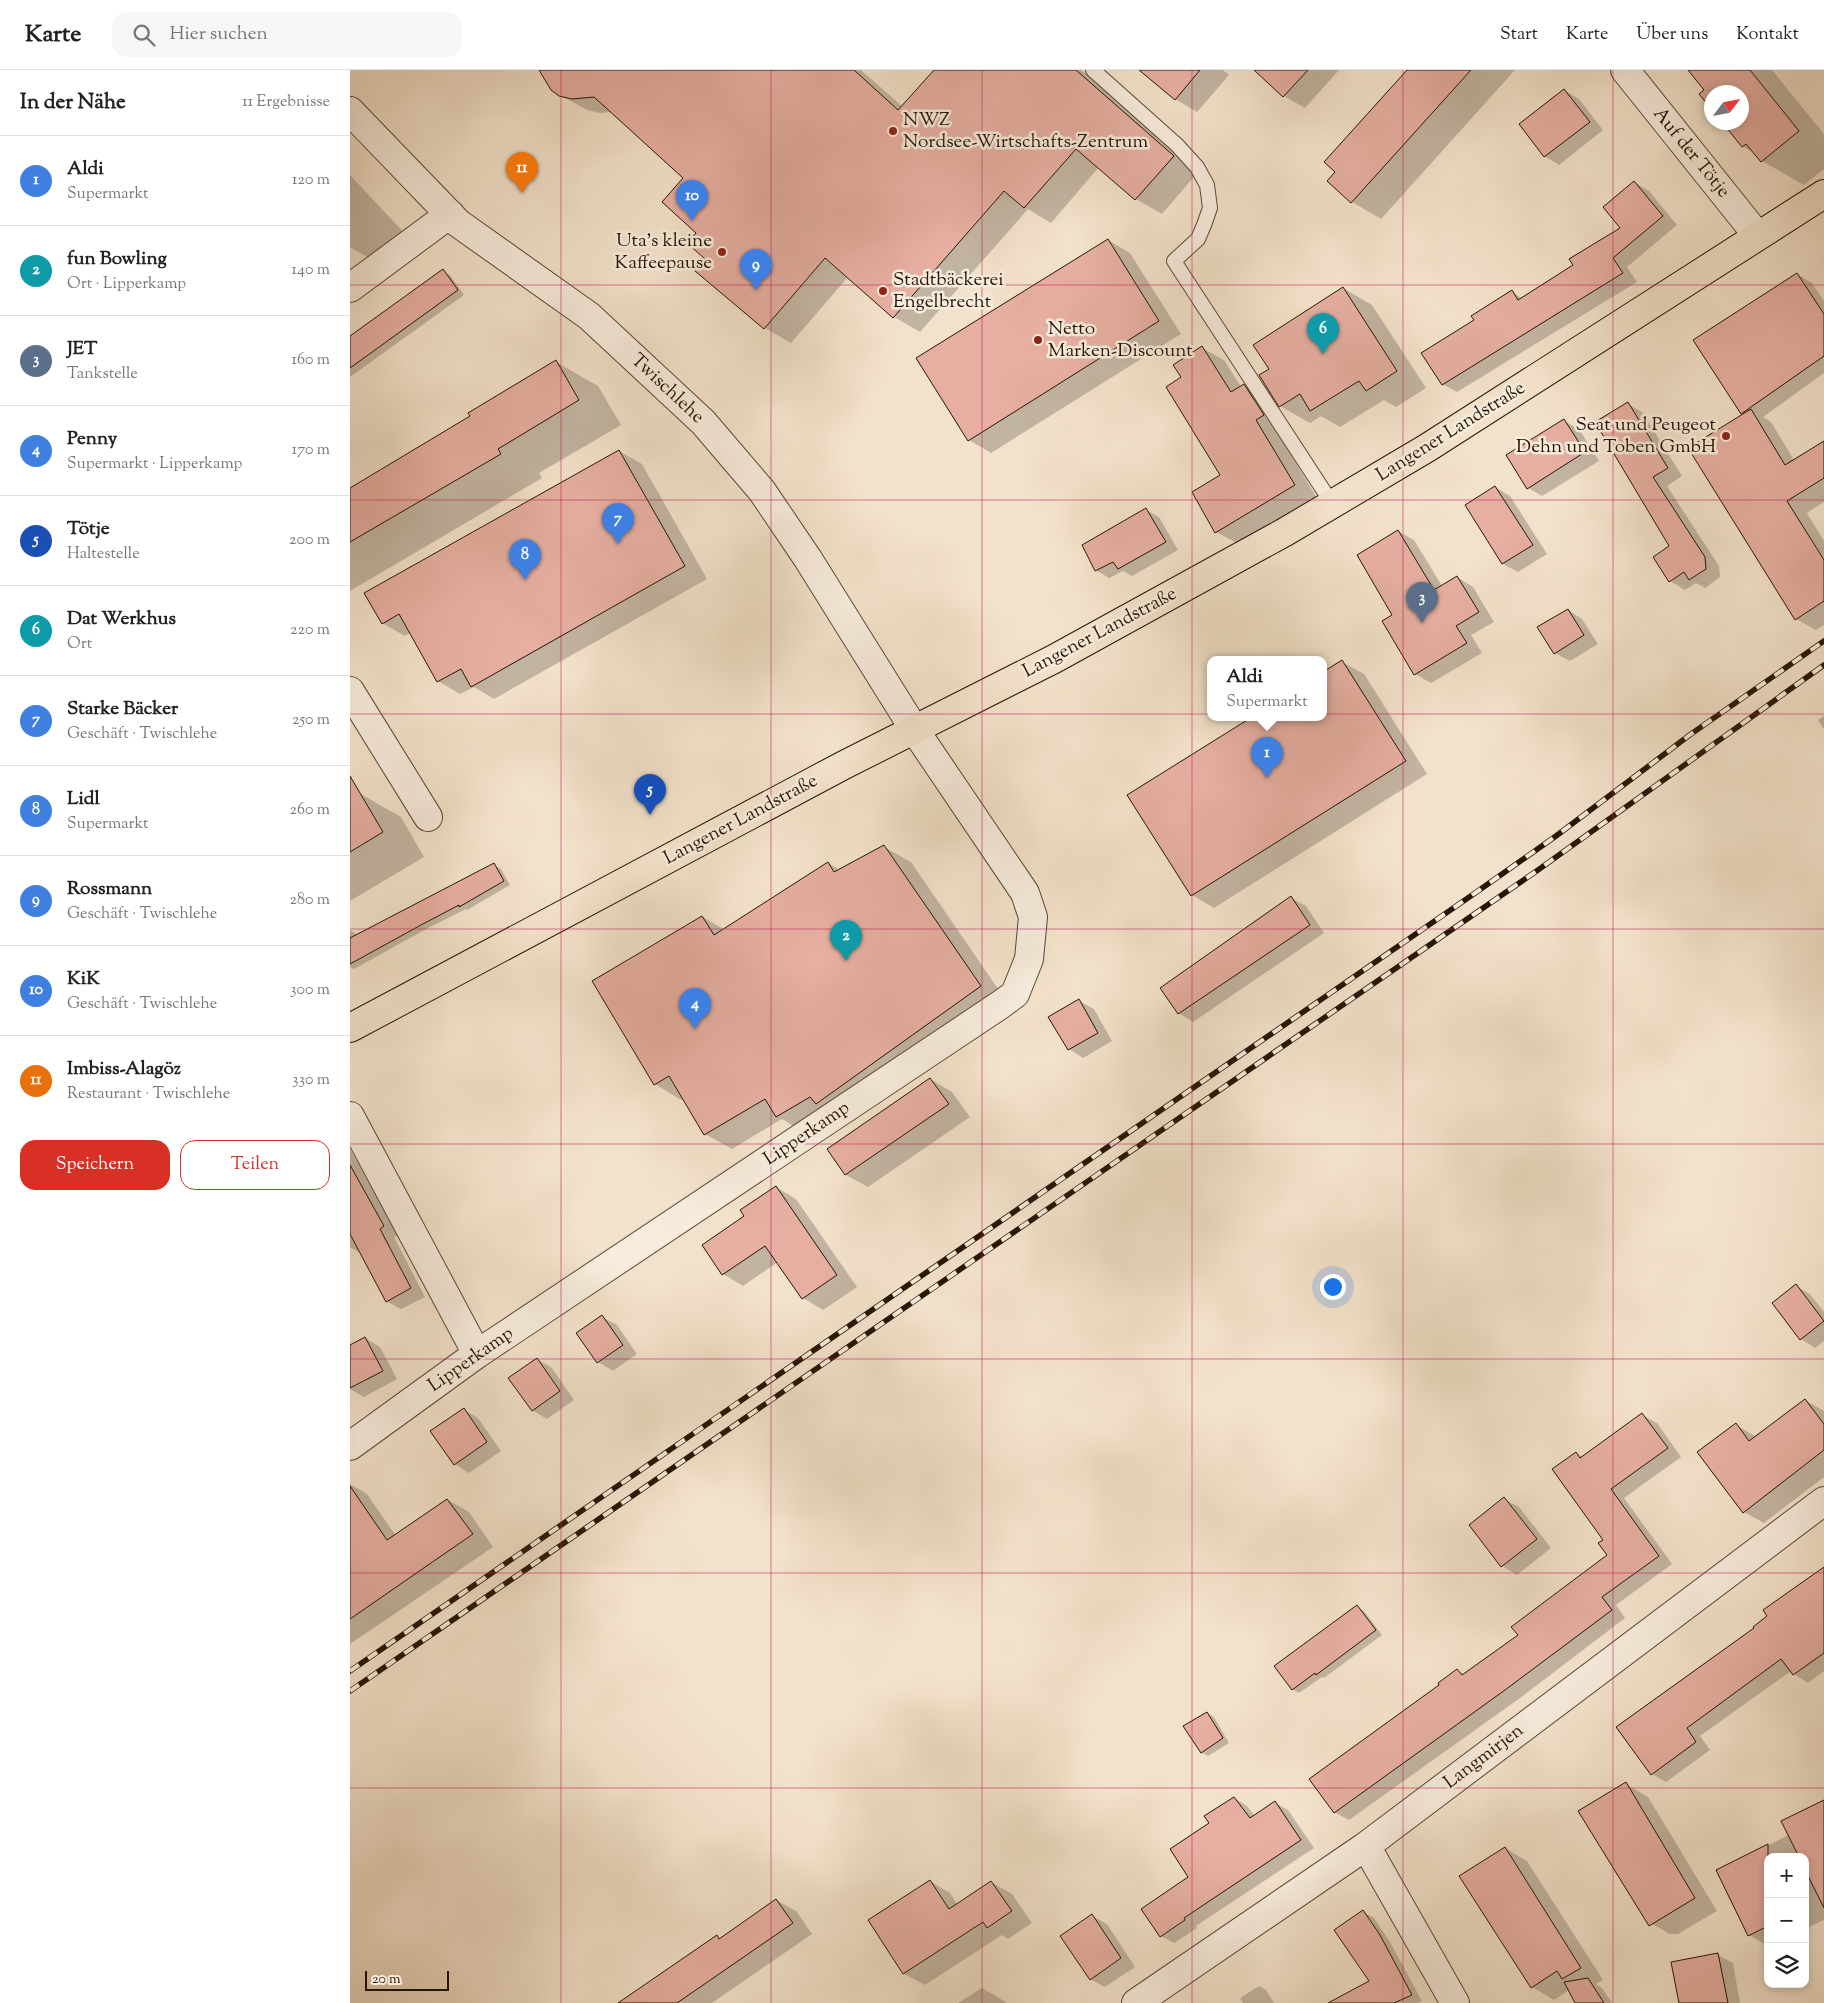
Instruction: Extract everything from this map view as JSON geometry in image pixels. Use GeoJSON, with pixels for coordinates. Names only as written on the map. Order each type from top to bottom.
{"type":"FeatureCollection","features":[{"type":"Feature","properties":{"kind":"main road","name":"Langener Landstraße"},"geometry":{"type":"LineString","coordinates":[[350,1028],[914,729],[1054,659],[1207,577],[1334,505],[1426,448],[1824,194]]}},
{"type":"Feature","properties":{"kind":"street","name":"Auf der Tötje"},"geometry":{"type":"LineString","coordinates":[[1625,70],[1758,236]]}},
{"type":"Feature","properties":{"kind":"street","name":"Twischlehe"},"geometry":{"type":"LineString","coordinates":[[350,111],[458,223],[589,316],[703,422],[762,491],[808,559],[914,729]]}},
{"type":"Feature","properties":{"kind":"street"},"geometry":{"type":"LineString","coordinates":[[350,288],[450,214]]}},
{"type":"Feature","properties":{"kind":"street"},"geometry":{"type":"LineString","coordinates":[[350,691],[428,817]]}},
{"type":"Feature","properties":{"kind":"street","name":"Lipperkamp"},"geometry":{"type":"LineString","coordinates":[[350,1446],[477,1354],[1015,994],[1029,959],[1033,917],[1025,893],[914,729]]}},
{"type":"Feature","properties":{"kind":"street"},"geometry":{"type":"LineString","coordinates":[[350,1116],[477,1354]]}},
{"type":"Feature","properties":{"kind":"street","name":"Langmirjen"},"geometry":{"type":"LineString","coordinates":[[1136,2003],[1366,1846],[1824,1501]]}},
{"type":"Feature","properties":{"kind":"street"},"geometry":{"type":"LineString","coordinates":[[1366,1846],[1455,2003]]}},
{"type":"Feature","properties":{"kind":"lane"},"geometry":{"type":"LineString","coordinates":[[1093,70],[1177,145],[1197,167],[1207,185],[1210,208],[1204,226],[1198,239],[1174,261],[1334,505]]}},
{"type":"Feature","properties":{"kind":"building"},"geometry":{"type":"Polygon","coordinates":[[[539,70],[854,70],[898,110],[934,70],[1076,70],[1174,156],[1135,200],[1076,149],[1024,208],[1004,191],[893,318],[825,258],[764,329],[695,271],[705,259],[687,243],[696,233],[662,202],[683,178],[594,97],[572,99],[559,96],[551,90],[539,70]]]}},
{"type":"Feature","properties":{"kind":"building"},"geometry":{"type":"Polygon","coordinates":[[[1139,70],[1200,70],[1175,100],[1139,70]]]}},
{"type":"Feature","properties":{"kind":"building"},"geometry":{"type":"Polygon","coordinates":[[[1254,70],[1308,70],[1283,97],[1254,70]]]}},
{"type":"Feature","properties":{"kind":"building"},"geometry":{"type":"Polygon","coordinates":[[[1407,70],[1471,70],[1351,203],[1327,181],[1335,172],[1324,162],[1407,70]]]}},
{"type":"Feature","properties":{"kind":"building"},"geometry":{"type":"Polygon","coordinates":[[[1688,70],[1750,70],[1799,131],[1761,162],[1746,144],[1742,147],[1728,130],[1749,130],[1749,85],[1704,85],[1704,90],[1688,70]]]}},
{"type":"Feature","properties":{"kind":"building"},"geometry":{"type":"Polygon","coordinates":[[[1564,89],[1590,122],[1544,157],[1519,124],[1564,89]]]}},
{"type":"Feature","properties":{"kind":"building"},"geometry":{"type":"Polygon","coordinates":[[[1704,90],[1704,100],[1699,94],[1704,90]]]}},
{"type":"Feature","properties":{"kind":"building"},"geometry":{"type":"Polygon","coordinates":[[[1634,181],[1663,216],[1613,258],[1623,273],[1442,385],[1421,353],[1474,320],[1471,316],[1512,290],[1518,300],[1573,265],[1569,259],[1620,228],[1603,207],[1634,181]]]}},
{"type":"Feature","properties":{"kind":"building","name":"Netto Marken-Discount"},"geometry":{"type":"Polygon","coordinates":[[[1108,239],[1159,321],[968,441],[916,358],[1108,239]]]}},
{"type":"Feature","properties":{"kind":"building"},"geometry":{"type":"Polygon","coordinates":[[[443,269],[458,290],[350,368],[350,336],[443,269]]]}},
{"type":"Feature","properties":{"kind":"building"},"geometry":{"type":"Polygon","coordinates":[[[1797,273],[1824,314],[1824,356],[1741,414],[1693,340],[1797,273]]]}},
{"type":"Feature","properties":{"kind":"building"},"geometry":{"type":"Polygon","coordinates":[[[1343,287],[1397,371],[1366,391],[1359,381],[1310,411],[1300,394],[1279,407],[1259,375],[1269,369],[1253,345],[1343,287]]]}},
{"type":"Feature","properties":{"kind":"building"},"geometry":{"type":"Polygon","coordinates":[[[1202,346],[1231,392],[1244,384],[1264,415],[1256,420],[1295,485],[1215,533],[1192,492],[1220,475],[1166,387],[1181,377],[1173,365],[1202,346]]]}},
{"type":"Feature","properties":{"kind":"building"},"geometry":{"type":"Polygon","coordinates":[[[556,360],[579,400],[498,449],[501,454],[350,542],[350,488],[470,416],[468,413],[556,360]]]}},
{"type":"Feature","properties":{"kind":"building"},"geometry":{"type":"Polygon","coordinates":[[[1628,402],[1668,468],[1653,477],[1705,557],[1706,569],[1689,580],[1684,572],[1669,582],[1653,557],[1669,546],[1595,422],[1628,402]]]}},
{"type":"Feature","properties":{"kind":"building"},"geometry":{"type":"Polygon","coordinates":[[[1751,409],[1785,465],[1824,441],[1824,478],[1787,501],[1824,560],[1824,601],[1795,620],[1688,448],[1751,409]]]}},
{"type":"Feature","properties":{"kind":"building"},"geometry":{"type":"Polygon","coordinates":[[[1564,419],[1585,452],[1527,489],[1506,455],[1564,419]]]}},
{"type":"Feature","properties":{"kind":"building"},"geometry":{"type":"Polygon","coordinates":[[[619,450],[685,566],[471,687],[461,669],[437,682],[399,614],[382,624],[364,593],[619,450]]]}},
{"type":"Feature","properties":{"kind":"building"},"geometry":{"type":"Polygon","coordinates":[[[1495,486],[1533,545],[1502,564],[1465,505],[1495,486]]]}},
{"type":"Feature","properties":{"kind":"building"},"geometry":{"type":"Polygon","coordinates":[[[1146,508],[1166,542],[1118,569],[1113,562],[1095,571],[1082,545],[1146,508]]]}},
{"type":"Feature","properties":{"kind":"building"},"geometry":{"type":"Polygon","coordinates":[[[1398,530],[1434,590],[1457,576],[1479,612],[1456,626],[1467,643],[1414,675],[1382,621],[1392,615],[1357,555],[1398,530]]]}},
{"type":"Feature","properties":{"kind":"building"},"geometry":{"type":"Polygon","coordinates":[[[1568,609],[1584,635],[1554,654],[1537,627],[1568,609]]]}},
{"type":"Feature","properties":{"kind":"building"},"geometry":{"type":"Polygon","coordinates":[[[1342,660],[1406,761],[1191,896],[1127,795],[1246,721],[1327,721],[1327,669],[1342,660]]]}},
{"type":"Feature","properties":{"kind":"building"},"geometry":{"type":"Polygon","coordinates":[[[350,776],[383,832],[350,852],[350,776]]]}},
{"type":"Feature","properties":{"kind":"building"},"geometry":{"type":"Polygon","coordinates":[[[884,845],[981,986],[816,1104],[810,1097],[776,1117],[765,1099],[704,1135],[669,1076],[654,1085],[592,981],[702,916],[714,935],[828,862],[834,872],[884,845]]]}},
{"type":"Feature","properties":{"kind":"building"},"geometry":{"type":"Polygon","coordinates":[[[494,863],[504,881],[459,907],[459,905],[350,964],[350,938],[494,863]]]}},
{"type":"Feature","properties":{"kind":"building"},"geometry":{"type":"Polygon","coordinates":[[[1291,896],[1310,925],[1178,1014],[1160,988],[1291,896]]]}},
{"type":"Feature","properties":{"kind":"building"},"geometry":{"type":"Polygon","coordinates":[[[1079,999],[1098,1033],[1068,1050],[1048,1017],[1079,999]]]}},
{"type":"Feature","properties":{"kind":"building"},"geometry":{"type":"Polygon","coordinates":[[[930,1078],[949,1104],[845,1175],[827,1149],[930,1078]]]}},
{"type":"Feature","properties":{"kind":"building"},"geometry":{"type":"Polygon","coordinates":[[[350,1165],[384,1226],[380,1229],[411,1288],[386,1302],[350,1234],[350,1165]]]}},
{"type":"Feature","properties":{"kind":"building"},"geometry":{"type":"Polygon","coordinates":[[[776,1186],[837,1275],[802,1299],[765,1246],[722,1275],[702,1245],[744,1216],[740,1210],[776,1186]]]}},
{"type":"Feature","properties":{"kind":"building"},"geometry":{"type":"Polygon","coordinates":[[[1796,1284],[1824,1321],[1800,1340],[1772,1303],[1796,1284]]]}},
{"type":"Feature","properties":{"kind":"building"},"geometry":{"type":"Polygon","coordinates":[[[602,1315],[623,1345],[597,1363],[576,1333],[602,1315]]]}},
{"type":"Feature","properties":{"kind":"building"},"geometry":{"type":"Polygon","coordinates":[[[365,1337],[383,1371],[350,1388],[350,1345],[365,1337]]]}},
{"type":"Feature","properties":{"kind":"building"},"geometry":{"type":"Polygon","coordinates":[[[537,1358],[560,1391],[532,1411],[508,1378],[537,1358]]]}},
{"type":"Feature","properties":{"kind":"building"},"geometry":{"type":"Polygon","coordinates":[[[1805,1399],[1824,1424],[1824,1450],[1743,1513],[1697,1452],[1736,1423],[1749,1441],[1805,1399]]]}},
{"type":"Feature","properties":{"kind":"building"},"geometry":{"type":"Polygon","coordinates":[[[464,1408],[487,1442],[454,1465],[430,1431],[464,1408]]]}},
{"type":"Feature","properties":{"kind":"building"},"geometry":{"type":"Polygon","coordinates":[[[1642,1413],[1668,1448],[1611,1489],[1659,1556],[1602,1597],[1612,1610],[1505,1690],[1334,1813],[1309,1779],[1439,1685],[1438,1683],[1457,1669],[1462,1675],[1518,1635],[1511,1627],[1607,1555],[1598,1543],[1603,1540],[1552,1469],[1576,1452],[1580,1458],[1642,1413]]]}},
{"type":"Feature","properties":{"kind":"building"},"geometry":{"type":"Polygon","coordinates":[[[350,1486],[387,1540],[447,1499],[473,1534],[350,1619],[350,1486]]]}},
{"type":"Feature","properties":{"kind":"building"},"geometry":{"type":"Polygon","coordinates":[[[1504,1497],[1537,1539],[1501,1567],[1469,1525],[1504,1497]]]}},
{"type":"Feature","properties":{"kind":"building"},"geometry":{"type":"Polygon","coordinates":[[[1824,1567],[1824,1653],[1793,1675],[1781,1659],[1687,1728],[1696,1742],[1651,1775],[1616,1727],[1754,1628],[1767,1616],[1763,1610],[1824,1567]]]}},
{"type":"Feature","properties":{"kind":"building"},"geometry":{"type":"Polygon","coordinates":[[[1357,1605],[1376,1630],[1316,1675],[1315,1673],[1292,1690],[1274,1666],[1357,1605]]]}},
{"type":"Feature","properties":{"kind":"building"},"geometry":{"type":"Polygon","coordinates":[[[1207,1712],[1223,1738],[1201,1753],[1183,1726],[1207,1712]]]}},
{"type":"Feature","properties":{"kind":"building"},"geometry":{"type":"Polygon","coordinates":[[[1626,1782],[1695,1898],[1649,1926],[1578,1811],[1626,1782]]]}},
{"type":"Feature","properties":{"kind":"building"},"geometry":{"type":"Polygon","coordinates":[[[1234,1797],[1250,1818],[1275,1801],[1301,1840],[1184,1918],[1185,1920],[1160,1937],[1141,1909],[1188,1877],[1170,1849],[1209,1823],[1204,1816],[1234,1797]]]}},
{"type":"Feature","properties":{"kind":"building"},"geometry":{"type":"Polygon","coordinates":[[[1824,1800],[1824,1908],[1809,1878],[1809,1853],[1797,1853],[1781,1821],[1824,1800]]]}},
{"type":"Feature","properties":{"kind":"building"},"geometry":{"type":"Polygon","coordinates":[[[1768,1844],[1768,1853],[1764,1853],[1764,1928],[1748,1936],[1716,1870],[1768,1844]]]}},
{"type":"Feature","properties":{"kind":"building"},"geometry":{"type":"Polygon","coordinates":[[[1505,1847],[1581,1968],[1562,1979],[1557,1971],[1531,1988],[1459,1876],[1505,1847]]]}},
{"type":"Feature","properties":{"kind":"building"},"geometry":{"type":"Polygon","coordinates":[[[930,1880],[949,1909],[991,1881],[1012,1911],[987,1928],[983,1922],[903,1974],[868,1920],[930,1880]]]}},
{"type":"Feature","properties":{"kind":"building"},"geometry":{"type":"Polygon","coordinates":[[[776,1899],[793,1923],[677,2003],[618,2003],[717,1935],[719,1939],[776,1899]]]}},
{"type":"Feature","properties":{"kind":"building"},"geometry":{"type":"Polygon","coordinates":[[[1363,1910],[1380,1935],[1412,1995],[1394,2003],[1328,2003],[1369,1981],[1334,1930],[1363,1910]]]}},
{"type":"Feature","properties":{"kind":"building"},"geometry":{"type":"Polygon","coordinates":[[[1092,1914],[1121,1958],[1090,1980],[1060,1936],[1092,1914]]]}},
{"type":"Feature","properties":{"kind":"building"},"geometry":{"type":"Polygon","coordinates":[[[1718,1953],[1728,2003],[1679,2003],[1671,1962],[1718,1953]]]}},
{"type":"Feature","properties":{"kind":"building"},"geometry":{"type":"Polygon","coordinates":[[[1588,1978],[1604,2003],[1575,2003],[1564,1982],[1588,1978]]]}},
{"type":"Feature","properties":{"kind":"railway"},"geometry":{"type":"LineString","coordinates":[[350,1671],[1478,891],[1556,836],[1691,734],[1824,641]]}},
{"type":"Feature","properties":{"kind":"railway"},"geometry":{"type":"LineString","coordinates":[[350,1691],[1538,870],[1824,665]]}},
{"type":"Feature","properties":{"kind":"place","name":"NWZ Nordsee-Wirtschafts-Zentrum"},"geometry":{"type":"Point","coordinates":[893,131]}},
{"type":"Feature","properties":{"kind":"place","name":"Imbiss-Alagöz"},"geometry":{"type":"Point","coordinates":[522,193]}},
{"type":"Feature","properties":{"kind":"place","name":"KiK"},"geometry":{"type":"Point","coordinates":[692,221]}},
{"type":"Feature","properties":{"kind":"place","name":"Uta's kleine Kaffeepause"},"geometry":{"type":"Point","coordinates":[722,252]}},
{"type":"Feature","properties":{"kind":"place","name":"Rossmann"},"geometry":{"type":"Point","coordinates":[756,290]}},
{"type":"Feature","properties":{"kind":"place","name":"Stadtbäckerei Engelbrecht"},"geometry":{"type":"Point","coordinates":[883,291]}},
{"type":"Feature","properties":{"kind":"place","name":"Netto Marken-Discount"},"geometry":{"type":"Point","coordinates":[1038,340]}},
{"type":"Feature","properties":{"kind":"place","name":"Dat Werkhus"},"geometry":{"type":"Point","coordinates":[1323,354]}},
{"type":"Feature","properties":{"kind":"place","name":"Seat und Peugeot Dehn und Toben GmbH"},"geometry":{"type":"Point","coordinates":[1726,436]}},
{"type":"Feature","properties":{"kind":"place","name":"Starke Bäcker"},"geometry":{"type":"Point","coordinates":[618,544]}},
{"type":"Feature","properties":{"kind":"place","name":"Lidl"},"geometry":{"type":"Point","coordinates":[525,580]}},
{"type":"Feature","properties":{"kind":"place","name":"JET"},"geometry":{"type":"Point","coordinates":[1422,623]}},
{"type":"Feature","properties":{"kind":"place","name":"Aldi"},"geometry":{"type":"Point","coordinates":[1267,778]}},
{"type":"Feature","properties":{"kind":"place","name":"Tötje"},"geometry":{"type":"Point","coordinates":[650,815]}},
{"type":"Feature","properties":{"kind":"place","name":"fun Bowling"},"geometry":{"type":"Point","coordinates":[846,961]}},
{"type":"Feature","properties":{"kind":"place","name":"Penny"},"geometry":{"type":"Point","coordinates":[695,1029]}}]}
